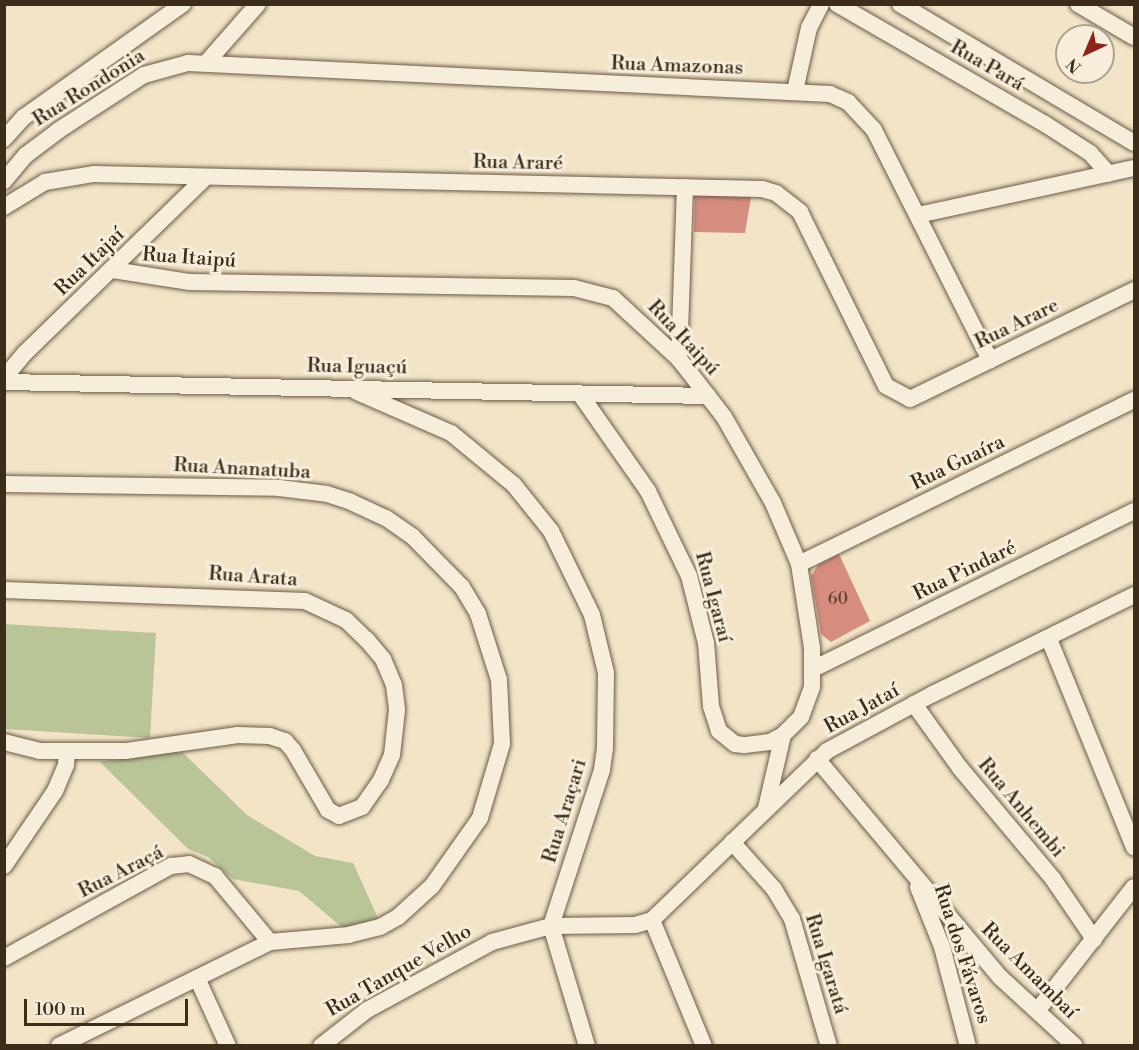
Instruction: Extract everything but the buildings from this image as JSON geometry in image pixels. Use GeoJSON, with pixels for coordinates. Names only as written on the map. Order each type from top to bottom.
{"type":"FeatureCollection","features":[{"type":"Feature","properties":{"kind":"street"},"geometry":{"type":"LineString","coordinates":[[4,130],[183,4]]}},
{"type":"Feature","properties":{"kind":"street"},"geometry":{"type":"LineString","coordinates":[[207,62],[258,4]]}},
{"type":"Feature","properties":{"kind":"street"},"geometry":{"type":"LineString","coordinates":[[795,91],[809,28],[821,4]]}},
{"type":"Feature","properties":{"kind":"street","name":"Rua Pará"},"geometry":{"type":"LineString","coordinates":[[837,4],[1045,124],[1090,153],[1109,174]]}},
{"type":"Feature","properties":{"kind":"street"},"geometry":{"type":"LineString","coordinates":[[900,4],[1134,143]]}},
{"type":"Feature","properties":{"kind":"street"},"geometry":{"type":"LineString","coordinates":[[1078,4],[1134,37]]}},
{"type":"Feature","properties":{"kind":"street","name":"Rua Amazonas"},"geometry":{"type":"LineString","coordinates":[[207,62],[320,71],[830,94],[863,115],[918,215],[990,360]]}},
{"type":"Feature","properties":{"kind":"street","name":"Rua Rondonia"},"geometry":{"type":"LineString","coordinates":[[4,181],[38,145],[144,75],[164,67],[207,62]]}},
{"type":"Feature","properties":{"kind":"street"},"geometry":{"type":"LineString","coordinates":[[4,140],[24,117]]}},
{"type":"Feature","properties":{"kind":"street"},"geometry":{"type":"LineString","coordinates":[[918,215],[1134,168]]}},
{"type":"Feature","properties":{"kind":"street","name":"Rua Araré"},"geometry":{"type":"LineString","coordinates":[[4,207],[45,182],[64,176],[762,189],[788,200],[809,227],[886,386],[900,397],[920,397]]}},
{"type":"Feature","properties":{"kind":"street","name":"Rua Itajaí"},"geometry":{"type":"LineString","coordinates":[[4,380],[25,353],[206,177]]}},
{"type":"Feature","properties":{"kind":"street"},"geometry":{"type":"LineString","coordinates":[[679,359],[685,187]]}},
{"type":"Feature","properties":{"kind":"street","name":"Rua Itaipú"},"geometry":{"type":"LineString","coordinates":[[112,270],[190,282],[595,291],[627,309],[679,359],[708,396],[756,471],[799,564],[813,669],[808,703],[783,735],[766,808]]}},
{"type":"Feature","properties":{"kind":"street","name":"Rua Arare"},"geometry":{"type":"LineString","coordinates":[[920,397],[1134,290]]}},
{"type":"Feature","properties":{"kind":"street","name":"Rua Iguaçú"},"geometry":{"type":"LineString","coordinates":[[4,380],[708,396]]}},
{"type":"Feature","properties":{"kind":"street","name":"Rua Araçari"},"geometry":{"type":"LineString","coordinates":[[347,388],[422,417],[479,452],[527,500],[551,531],[580,586],[600,639],[607,707],[602,770],[551,926]]}},
{"type":"Feature","properties":{"kind":"street"},"geometry":{"type":"LineString","coordinates":[[422,417],[417,405],[423,389]]}},
{"type":"Feature","properties":{"kind":"street","name":"Rua Igaraí"},"geometry":{"type":"LineString","coordinates":[[580,394],[648,491],[682,557],[700,617],[711,706],[719,731],[735,744],[744,745],[770,742],[783,735]]}},
{"type":"Feature","properties":{"kind":"street","name":"Rua Guaíra"},"geometry":{"type":"LineString","coordinates":[[799,564],[1134,400]]}},
{"type":"Feature","properties":{"kind":"street","name":"Rua Ananatuba"},"geometry":{"type":"LineString","coordinates":[[4,484],[279,488],[327,494],[386,518],[413,537],[462,587],[478,614],[497,665],[502,744],[480,818],[432,886],[388,924],[349,935],[270,942],[59,1046]]}},
{"type":"Feature","properties":{"kind":"street","name":"Rua Pindaré"},"geometry":{"type":"LineString","coordinates":[[813,669],[1134,512]]}},
{"type":"Feature","properties":{"kind":"street","name":"Rua Arata"},"geometry":{"type":"LineString","coordinates":[[4,590],[305,601],[346,620],[383,658],[394,685],[397,729],[392,755],[367,801],[346,815],[331,813],[293,750],[285,741],[270,736],[238,735],[163,748],[67,751],[40,751],[4,742]]}},
{"type":"Feature","properties":{"kind":"street","name":"Rua Jataí"},"geometry":{"type":"LineString","coordinates":[[652,920],[818,759],[914,704],[1134,595]]}},
{"type":"Feature","properties":{"kind":"street"},"geometry":{"type":"LineString","coordinates":[[1049,639],[1134,847]]}},
{"type":"Feature","properties":{"kind":"street","name":"Rua Anhembi"},"geometry":{"type":"LineString","coordinates":[[914,704],[960,768],[1053,879],[1094,939]]}},
{"type":"Feature","properties":{"kind":"street"},"geometry":{"type":"LineString","coordinates":[[4,866],[55,791],[66,765],[67,751]]}},
{"type":"Feature","properties":{"kind":"street","name":"Rua Amambaí"},"geometry":{"type":"LineString","coordinates":[[818,759],[963,935],[1037,1011],[1075,1046]]}},
{"type":"Feature","properties":{"kind":"street","name":"Rua Igaratá"},"geometry":{"type":"LineString","coordinates":[[732,842],[774,889],[792,919],[829,1046]]}},
{"type":"Feature","properties":{"kind":"street","name":"Rua Araçá"},"geometry":{"type":"LineString","coordinates":[[4,958],[171,866],[189,864],[215,876],[270,942]]}},
{"type":"Feature","properties":{"kind":"street","name":"Rua dos Fávaros"},"geometry":{"type":"LineString","coordinates":[[914,875],[942,947],[969,1046]]}},
{"type":"Feature","properties":{"kind":"street"},"geometry":{"type":"LineString","coordinates":[[1037,1011],[1134,887]]}},
{"type":"Feature","properties":{"kind":"street"},"geometry":{"type":"LineString","coordinates":[[652,920],[704,1046]]}},
{"type":"Feature","properties":{"kind":"street","name":"Rua Tanque Velho"},"geometry":{"type":"LineString","coordinates":[[321,1046],[366,1010],[468,952],[517,934],[551,926],[635,925],[652,920]]}},
{"type":"Feature","properties":{"kind":"street"},"geometry":{"type":"LineString","coordinates":[[551,926],[587,1046]]}},
{"type":"Feature","properties":{"kind":"street"},"geometry":{"type":"LineString","coordinates":[[942,947],[963,935]]}},
{"type":"Feature","properties":{"kind":"street"},"geometry":{"type":"LineString","coordinates":[[197,978],[228,1046]]}},
{"type":"Feature","properties":{"kind":"green space"},"geometry":{"type":"Polygon","coordinates":[[[4,624],[156,633],[150,738],[5,729],[4,624]]]}},
{"type":"Feature","properties":{"kind":"green space"},"geometry":{"type":"Polygon","coordinates":[[[180,750],[247,815],[315,856],[353,863],[378,918],[344,929],[299,891],[233,879],[208,857],[188,849],[100,762],[180,750]]]}}]}
